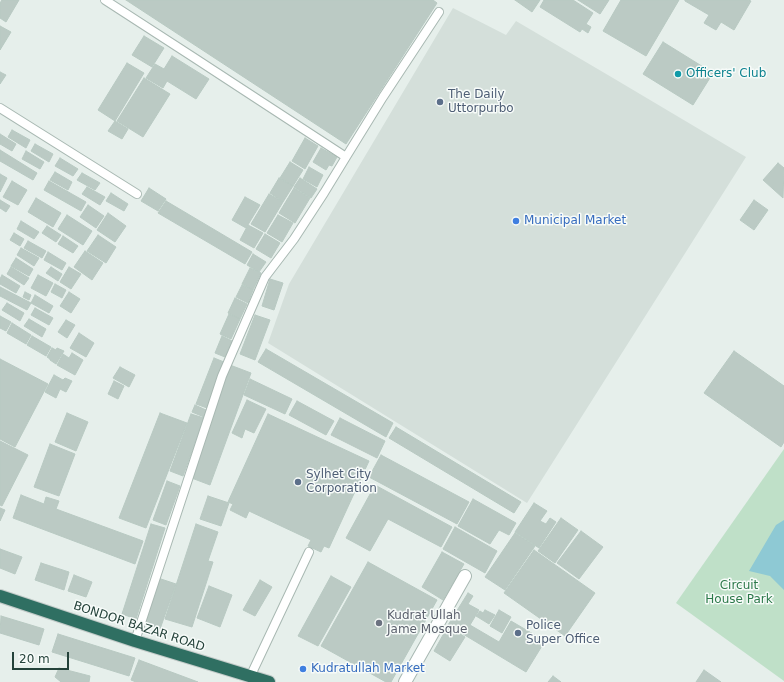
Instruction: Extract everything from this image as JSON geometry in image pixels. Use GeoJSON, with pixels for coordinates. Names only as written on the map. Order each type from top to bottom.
{"type":"FeatureCollection","features":[{"type":"Feature","properties":{"kind":"highway","name":"BONDOR BAZAR ROAD"},"geometry":{"type":"LineString","coordinates":[[0,596],[250,677],[270,682]]}},
{"type":"Feature","properties":{"kind":"street"},"geometry":{"type":"LineString","coordinates":[[405,682],[465,576]]}},
{"type":"Feature","properties":{"kind":"lane"},"geometry":{"type":"LineString","coordinates":[[105,0],[346,157]]}},
{"type":"Feature","properties":{"kind":"lane"},"geometry":{"type":"LineString","coordinates":[[135,640],[220,383],[265,277],[294,239],[324,194],[383,97],[439,12]]}},
{"type":"Feature","properties":{"kind":"lane"},"geometry":{"type":"LineString","coordinates":[[0,108],[138,194]]}},
{"type":"Feature","properties":{"kind":"lane"},"geometry":{"type":"LineString","coordinates":[[250,677],[309,552]]}},
{"type":"Feature","properties":{"kind":"shaded area","name":"Municipal Market"},"geometry":{"type":"Polygon","coordinates":[[[453,8],[506,35],[516,21],[746,157],[527,503],[268,343],[289,284],[453,8]]]}},
{"type":"Feature","properties":{"kind":"green space","name":"Circuit House Park"},"geometry":{"type":"Polygon","coordinates":[[[784,449],[784,681],[676,603],[784,449]]]}},
{"type":"Feature","properties":{"kind":"water"},"geometry":{"type":"Polygon","coordinates":[[[784,520],[784,590],[770,576],[749,571],[776,525],[784,520]]]}},
{"type":"Feature","properties":{"kind":"building"},"geometry":{"type":"Polygon","coordinates":[[[2,0],[19,0],[6,22],[0,18],[0,3],[2,0]]]}},
{"type":"Feature","properties":{"kind":"building"},"geometry":{"type":"Polygon","coordinates":[[[126,0],[433,0],[437,3],[346,144],[126,0]]]}},
{"type":"Feature","properties":{"kind":"building"},"geometry":{"type":"Polygon","coordinates":[[[515,0],[540,0],[532,12],[515,0]]]}},
{"type":"Feature","properties":{"kind":"building"},"geometry":{"type":"Polygon","coordinates":[[[544,0],[573,0],[593,13],[586,24],[591,27],[588,33],[582,29],[580,32],[540,7],[544,0]]]}},
{"type":"Feature","properties":{"kind":"building"},"geometry":{"type":"Polygon","coordinates":[[[578,0],[609,0],[600,14],[578,0]]]}},
{"type":"Feature","properties":{"kind":"building"},"geometry":{"type":"Polygon","coordinates":[[[621,0],[679,0],[646,56],[603,31],[621,0]]]}},
{"type":"Feature","properties":{"kind":"building"},"geometry":{"type":"Polygon","coordinates":[[[685,0],[751,1],[734,30],[721,22],[716,30],[704,23],[709,15],[685,0]]]}},
{"type":"Feature","properties":{"kind":"building"},"geometry":{"type":"Polygon","coordinates":[[[0,26],[11,32],[0,50],[0,26]]]}},
{"type":"Feature","properties":{"kind":"building"},"geometry":{"type":"Polygon","coordinates":[[[144,36],[164,48],[152,67],[132,55],[144,36]]]}},
{"type":"Feature","properties":{"kind":"building","name":"Officers' Club"},"geometry":{"type":"Polygon","coordinates":[[[663,42],[713,73],[693,105],[643,74],[663,42]]]}},
{"type":"Feature","properties":{"kind":"building"},"geometry":{"type":"Polygon","coordinates":[[[172,56],[209,79],[196,99],[167,81],[163,88],[146,78],[155,64],[164,69],[172,56]]]}},
{"type":"Feature","properties":{"kind":"building"},"geometry":{"type":"Polygon","coordinates":[[[127,63],[144,73],[115,121],[98,110],[127,63]]]}},
{"type":"Feature","properties":{"kind":"building"},"geometry":{"type":"Polygon","coordinates":[[[0,72],[6,75],[0,84],[0,72]]]}},
{"type":"Feature","properties":{"kind":"building"},"geometry":{"type":"Polygon","coordinates":[[[144,78],[170,94],[143,137],[117,121],[144,78]]]}},
{"type":"Feature","properties":{"kind":"building"},"geometry":{"type":"Polygon","coordinates":[[[115,121],[128,129],[122,139],[108,131],[115,121]]]}},
{"type":"Feature","properties":{"kind":"building"},"geometry":{"type":"Polygon","coordinates":[[[12,130],[30,140],[26,148],[8,137],[12,130]]]}},
{"type":"Feature","properties":{"kind":"building"},"geometry":{"type":"Polygon","coordinates":[[[0,134],[16,144],[12,151],[0,144],[0,134]]]}},
{"type":"Feature","properties":{"kind":"building"},"geometry":{"type":"Polygon","coordinates":[[[305,138],[318,146],[305,169],[292,161],[305,138]]]}},
{"type":"Feature","properties":{"kind":"building"},"geometry":{"type":"Polygon","coordinates":[[[35,144],[53,154],[49,162],[31,151],[35,144]]]}},
{"type":"Feature","properties":{"kind":"building"},"geometry":{"type":"Polygon","coordinates":[[[321,148],[337,157],[332,166],[329,165],[326,170],[313,162],[321,148]]]}},
{"type":"Feature","properties":{"kind":"building"},"geometry":{"type":"Polygon","coordinates":[[[0,150],[37,173],[33,180],[0,161],[0,150]]]}},
{"type":"Feature","properties":{"kind":"building"},"geometry":{"type":"Polygon","coordinates":[[[26,151],[44,162],[40,169],[22,159],[26,151]]]}},
{"type":"Feature","properties":{"kind":"building"},"geometry":{"type":"Polygon","coordinates":[[[60,158],[78,169],[73,176],[55,166],[60,158]]]}},
{"type":"Feature","properties":{"kind":"building"},"geometry":{"type":"Polygon","coordinates":[[[290,162],[303,170],[293,186],[280,178],[290,162]]]}},
{"type":"Feature","properties":{"kind":"building"},"geometry":{"type":"Polygon","coordinates":[[[778,163],[784,168],[783,198],[763,180],[778,163]]]}},
{"type":"Feature","properties":{"kind":"building"},"geometry":{"type":"Polygon","coordinates":[[[309,167],[323,175],[317,187],[303,179],[309,167]]]}},
{"type":"Feature","properties":{"kind":"building"},"geometry":{"type":"Polygon","coordinates":[[[55,172],[72,182],[68,190],[50,180],[55,172]]]}},
{"type":"Feature","properties":{"kind":"building"},"geometry":{"type":"Polygon","coordinates":[[[82,173],[100,183],[95,190],[77,180],[82,173]]]}},
{"type":"Feature","properties":{"kind":"building"},"geometry":{"type":"Polygon","coordinates":[[[0,174],[7,178],[0,192],[0,174]]]}},
{"type":"Feature","properties":{"kind":"building"},"geometry":{"type":"Polygon","coordinates":[[[279,178],[293,186],[283,202],[270,193],[279,178]]]}},
{"type":"Feature","properties":{"kind":"building"},"geometry":{"type":"Polygon","coordinates":[[[300,178],[317,189],[311,198],[294,187],[300,178]]]}},
{"type":"Feature","properties":{"kind":"building"},"geometry":{"type":"Polygon","coordinates":[[[12,181],[27,190],[18,205],[3,197],[12,181]]]}},
{"type":"Feature","properties":{"kind":"building"},"geometry":{"type":"Polygon","coordinates":[[[49,181],[86,202],[81,211],[44,190],[49,181]]]}},
{"type":"Feature","properties":{"kind":"building"},"geometry":{"type":"Polygon","coordinates":[[[87,187],[105,197],[100,205],[82,194],[87,187]]]}},
{"type":"Feature","properties":{"kind":"building"},"geometry":{"type":"Polygon","coordinates":[[[149,188],[166,199],[158,211],[141,201],[149,188]]]}},
{"type":"Feature","properties":{"kind":"building"},"geometry":{"type":"Polygon","coordinates":[[[294,188],[310,198],[295,223],[279,213],[294,188]]]}},
{"type":"Feature","properties":{"kind":"building"},"geometry":{"type":"Polygon","coordinates":[[[111,193],[128,204],[124,211],[106,201],[111,193]]]}},
{"type":"Feature","properties":{"kind":"building"},"geometry":{"type":"Polygon","coordinates":[[[269,194],[283,202],[265,232],[251,224],[269,194]]]}},
{"type":"Feature","properties":{"kind":"building"},"geometry":{"type":"Polygon","coordinates":[[[245,197],[260,205],[246,228],[232,220],[245,197]]]}},
{"type":"Feature","properties":{"kind":"building"},"geometry":{"type":"Polygon","coordinates":[[[36,198],[61,213],[53,227],[28,212],[36,198]]]}},
{"type":"Feature","properties":{"kind":"building"},"geometry":{"type":"Polygon","coordinates":[[[0,200],[10,206],[6,212],[0,208],[0,200]]]}},
{"type":"Feature","properties":{"kind":"building"},"geometry":{"type":"Polygon","coordinates":[[[754,200],[768,210],[754,230],[740,220],[754,200]]]}},
{"type":"Feature","properties":{"kind":"building"},"geometry":{"type":"Polygon","coordinates":[[[166,201],[252,252],[245,264],[158,213],[166,201]]]}},
{"type":"Feature","properties":{"kind":"building"},"geometry":{"type":"Polygon","coordinates":[[[88,205],[104,216],[96,228],[80,217],[88,205]]]}},
{"type":"Feature","properties":{"kind":"building"},"geometry":{"type":"Polygon","coordinates":[[[108,213],[126,226],[115,242],[97,230],[108,213]]]}},
{"type":"Feature","properties":{"kind":"building"},"geometry":{"type":"Polygon","coordinates":[[[67,215],[92,231],[83,245],[58,229],[67,215]]]}},
{"type":"Feature","properties":{"kind":"building"},"geometry":{"type":"Polygon","coordinates":[[[278,215],[293,223],[282,242],[267,233],[278,215]]]}},
{"type":"Feature","properties":{"kind":"building"},"geometry":{"type":"Polygon","coordinates":[[[21,221],[39,232],[34,239],[17,229],[21,221]]]}},
{"type":"Feature","properties":{"kind":"building"},"geometry":{"type":"Polygon","coordinates":[[[248,225],[263,233],[254,248],[240,240],[248,225]]]}},
{"type":"Feature","properties":{"kind":"building"},"geometry":{"type":"Polygon","coordinates":[[[47,226],[61,235],[56,242],[42,233],[47,226]]]}},
{"type":"Feature","properties":{"kind":"building"},"geometry":{"type":"Polygon","coordinates":[[[14,233],[24,239],[20,246],[10,240],[14,233]]]}},
{"type":"Feature","properties":{"kind":"building"},"geometry":{"type":"Polygon","coordinates":[[[265,234],[280,243],[271,258],[256,249],[265,234]]]}},
{"type":"Feature","properties":{"kind":"building"},"geometry":{"type":"Polygon","coordinates":[[[98,235],[116,247],[106,263],[87,251],[98,235]]]}},
{"type":"Feature","properties":{"kind":"building"},"geometry":{"type":"Polygon","coordinates":[[[63,236],[78,246],[73,253],[58,244],[63,236]]]}},
{"type":"Feature","properties":{"kind":"building"},"geometry":{"type":"Polygon","coordinates":[[[28,241],[46,251],[42,258],[24,248],[28,241]]]}},
{"type":"Feature","properties":{"kind":"building"},"geometry":{"type":"Polygon","coordinates":[[[21,248],[39,258],[34,266],[17,255],[21,248]]]}},
{"type":"Feature","properties":{"kind":"building"},"geometry":{"type":"Polygon","coordinates":[[[85,251],[103,263],[92,280],[74,267],[85,251]]]}},
{"type":"Feature","properties":{"kind":"building"},"geometry":{"type":"Polygon","coordinates":[[[48,252],[66,263],[62,270],[44,260],[48,252]]]}},
{"type":"Feature","properties":{"kind":"building"},"geometry":{"type":"Polygon","coordinates":[[[253,254],[266,262],[259,272],[247,265],[253,254]]]}},
{"type":"Feature","properties":{"kind":"building"},"geometry":{"type":"Polygon","coordinates":[[[16,258],[33,269],[29,276],[11,266],[16,258]]]}},
{"type":"Feature","properties":{"kind":"building"},"geometry":{"type":"Polygon","coordinates":[[[11,267],[29,278],[24,285],[7,274],[11,267]]]}},
{"type":"Feature","properties":{"kind":"building"},"geometry":{"type":"Polygon","coordinates":[[[51,267],[62,274],[58,281],[46,273],[51,267]]]}},
{"type":"Feature","properties":{"kind":"building"},"geometry":{"type":"Polygon","coordinates":[[[69,267],[81,274],[71,289],[60,282],[69,267]]]}},
{"type":"Feature","properties":{"kind":"building"},"geometry":{"type":"Polygon","coordinates":[[[250,268],[261,273],[253,290],[242,284],[250,268]]]}},
{"type":"Feature","properties":{"kind":"building"},"geometry":{"type":"Polygon","coordinates":[[[2,275],[20,286],[16,293],[0,284],[2,275]]]}},
{"type":"Feature","properties":{"kind":"building"},"geometry":{"type":"Polygon","coordinates":[[[38,275],[53,283],[46,296],[31,288],[38,275]]]}},
{"type":"Feature","properties":{"kind":"building"},"geometry":{"type":"Polygon","coordinates":[[[270,279],[283,283],[274,310],[262,306],[270,279]]]}},
{"type":"Feature","properties":{"kind":"building"},"geometry":{"type":"Polygon","coordinates":[[[55,284],[66,290],[62,298],[51,292],[55,284]]]}},
{"type":"Feature","properties":{"kind":"building"},"geometry":{"type":"Polygon","coordinates":[[[242,285],[253,290],[248,303],[236,297],[242,285]]]}},
{"type":"Feature","properties":{"kind":"building"},"geometry":{"type":"Polygon","coordinates":[[[0,287],[31,303],[27,310],[0,296],[0,287]]]}},
{"type":"Feature","properties":{"kind":"building"},"geometry":{"type":"Polygon","coordinates":[[[25,292],[31,295],[29,300],[23,297],[25,292]]]}},
{"type":"Feature","properties":{"kind":"building"},"geometry":{"type":"Polygon","coordinates":[[[69,292],[80,299],[71,313],[60,306],[69,292]]]}},
{"type":"Feature","properties":{"kind":"building"},"geometry":{"type":"Polygon","coordinates":[[[35,295],[53,306],[49,313],[31,303],[35,295]]]}},
{"type":"Feature","properties":{"kind":"building"},"geometry":{"type":"Polygon","coordinates":[[[235,298],[247,304],[240,319],[228,313],[235,298]]]}},
{"type":"Feature","properties":{"kind":"building"},"geometry":{"type":"Polygon","coordinates":[[[7,303],[24,313],[20,321],[2,310],[7,303]]]}},
{"type":"Feature","properties":{"kind":"building"},"geometry":{"type":"Polygon","coordinates":[[[35,308],[53,318],[49,325],[31,315],[35,308]]]}},
{"type":"Feature","properties":{"kind":"building"},"geometry":{"type":"Polygon","coordinates":[[[229,314],[240,319],[231,339],[220,334],[229,314]]]}},
{"type":"Feature","properties":{"kind":"building"},"geometry":{"type":"Polygon","coordinates":[[[255,315],[270,320],[255,360],[240,354],[255,315]]]}},
{"type":"Feature","properties":{"kind":"building"},"geometry":{"type":"Polygon","coordinates":[[[0,316],[11,322],[6,331],[0,328],[0,316]]]}},
{"type":"Feature","properties":{"kind":"building"},"geometry":{"type":"Polygon","coordinates":[[[29,319],[46,329],[42,337],[24,326],[29,319]]]}},
{"type":"Feature","properties":{"kind":"building"},"geometry":{"type":"Polygon","coordinates":[[[66,320],[75,325],[67,338],[58,332],[66,320]]]}},
{"type":"Feature","properties":{"kind":"building"},"geometry":{"type":"Polygon","coordinates":[[[12,323],[31,335],[26,344],[7,333],[12,323]]]}},
{"type":"Feature","properties":{"kind":"building"},"geometry":{"type":"Polygon","coordinates":[[[79,333],[94,343],[86,357],[70,348],[79,333]]]}},
{"type":"Feature","properties":{"kind":"building"},"geometry":{"type":"Polygon","coordinates":[[[32,336],[51,347],[46,356],[27,345],[32,336]]]}},
{"type":"Feature","properties":{"kind":"building"},"geometry":{"type":"Polygon","coordinates":[[[222,336],[232,341],[225,357],[215,353],[222,336]]]}},
{"type":"Feature","properties":{"kind":"building"},"geometry":{"type":"Polygon","coordinates":[[[52,348],[56,350],[57,348],[64,351],[56,364],[47,357],[52,348]]]}},
{"type":"Feature","properties":{"kind":"building"},"geometry":{"type":"Polygon","coordinates":[[[266,349],[393,423],[386,437],[258,362],[266,349]]]}},
{"type":"Feature","properties":{"kind":"building"},"geometry":{"type":"Polygon","coordinates":[[[734,351],[784,386],[784,442],[781,447],[704,393],[734,351]]]}},
{"type":"Feature","properties":{"kind":"building"},"geometry":{"type":"Polygon","coordinates":[[[72,353],[83,360],[75,375],[57,365],[63,354],[69,358],[72,353]]]}},
{"type":"Feature","properties":{"kind":"building"},"geometry":{"type":"Polygon","coordinates":[[[214,358],[224,362],[207,408],[196,404],[214,358]]]}},
{"type":"Feature","properties":{"kind":"building"},"geometry":{"type":"Polygon","coordinates":[[[0,359],[48,384],[15,447],[0,439],[0,359]]]}},
{"type":"Feature","properties":{"kind":"building"},"geometry":{"type":"Polygon","coordinates":[[[230,365],[251,373],[210,485],[189,477],[230,365]]]}},
{"type":"Feature","properties":{"kind":"building"},"geometry":{"type":"Polygon","coordinates":[[[120,367],[135,375],[129,387],[113,378],[120,367]]]}},
{"type":"Feature","properties":{"kind":"building"},"geometry":{"type":"Polygon","coordinates":[[[54,375],[63,380],[65,378],[72,381],[66,392],[60,389],[56,398],[45,392],[54,375]]]}},
{"type":"Feature","properties":{"kind":"building"},"geometry":{"type":"Polygon","coordinates":[[[250,379],[292,399],[285,414],[244,395],[250,379]]]}},
{"type":"Feature","properties":{"kind":"building"},"geometry":{"type":"Polygon","coordinates":[[[114,381],[124,386],[118,399],[108,394],[114,381]]]}},
{"type":"Feature","properties":{"kind":"building"},"geometry":{"type":"Polygon","coordinates":[[[247,400],[266,409],[254,433],[245,429],[242,438],[232,433],[247,400]]]}},
{"type":"Feature","properties":{"kind":"building"},"geometry":{"type":"Polygon","coordinates":[[[297,401],[334,421],[326,435],[289,415],[297,401]]]}},
{"type":"Feature","properties":{"kind":"building"},"geometry":{"type":"Polygon","coordinates":[[[195,405],[206,410],[204,417],[192,412],[195,405]]]}},
{"type":"Feature","properties":{"kind":"building"},"geometry":{"type":"Polygon","coordinates":[[[67,413],[88,422],[76,451],[55,442],[67,413]]]}},
{"type":"Feature","properties":{"kind":"building"},"geometry":{"type":"Polygon","coordinates":[[[160,413],[187,423],[146,528],[119,518],[160,413]]]}},
{"type":"Feature","properties":{"kind":"building"},"geometry":{"type":"Polygon","coordinates":[[[191,414],[204,418],[183,476],[170,471],[191,414]]]}},
{"type":"Feature","properties":{"kind":"building","name":"Sylhet City Corporation"},"geometry":{"type":"Polygon","coordinates":[[[268,414],[369,461],[329,548],[324,546],[321,552],[308,546],[311,540],[249,511],[246,518],[230,510],[233,504],[228,502],[268,414]]]}},
{"type":"Feature","properties":{"kind":"building"},"geometry":{"type":"Polygon","coordinates":[[[340,418],[385,441],[377,458],[331,435],[340,418]]]}},
{"type":"Feature","properties":{"kind":"building"},"geometry":{"type":"Polygon","coordinates":[[[396,427],[521,502],[514,513],[389,438],[396,427]]]}},
{"type":"Feature","properties":{"kind":"building"},"geometry":{"type":"Polygon","coordinates":[[[0,441],[28,455],[2,506],[0,505],[0,441]]]}},
{"type":"Feature","properties":{"kind":"building"},"geometry":{"type":"Polygon","coordinates":[[[50,444],[75,454],[59,496],[34,487],[50,444]]]}},
{"type":"Feature","properties":{"kind":"building"},"geometry":{"type":"Polygon","coordinates":[[[381,455],[469,502],[457,524],[369,477],[381,455]]]}},
{"type":"Feature","properties":{"kind":"building"},"geometry":{"type":"Polygon","coordinates":[[[167,481],[180,486],[166,525],[153,520],[167,481]]]}},
{"type":"Feature","properties":{"kind":"building"},"geometry":{"type":"Polygon","coordinates":[[[375,485],[452,527],[441,547],[388,519],[370,551],[346,538],[375,485]]]}},
{"type":"Feature","properties":{"kind":"building"},"geometry":{"type":"Polygon","coordinates":[[[21,495],[44,504],[46,497],[59,501],[56,509],[143,541],[135,564],[13,518],[21,495]]]}},
{"type":"Feature","properties":{"kind":"building"},"geometry":{"type":"Polygon","coordinates":[[[208,496],[229,503],[221,526],[200,519],[208,496]]]}},
{"type":"Feature","properties":{"kind":"building"},"geometry":{"type":"Polygon","coordinates":[[[473,499],[516,523],[509,535],[499,530],[490,544],[458,526],[473,499]]]}},
{"type":"Feature","properties":{"kind":"building"},"geometry":{"type":"Polygon","coordinates":[[[534,503],[547,511],[540,521],[546,524],[550,518],[556,522],[539,548],[515,532],[534,503]]]}},
{"type":"Feature","properties":{"kind":"building"},"geometry":{"type":"Polygon","coordinates":[[[0,508],[5,510],[0,521],[0,508]]]}},
{"type":"Feature","properties":{"kind":"building"},"geometry":{"type":"Polygon","coordinates":[[[561,518],[578,530],[555,563],[538,551],[561,518]]]}},
{"type":"Feature","properties":{"kind":"building"},"geometry":{"type":"Polygon","coordinates":[[[151,524],[165,528],[136,619],[122,614],[151,524]]]}},
{"type":"Feature","properties":{"kind":"building"},"geometry":{"type":"Polygon","coordinates":[[[196,524],[218,532],[208,561],[213,562],[192,627],[165,619],[196,524]]]}},
{"type":"Feature","properties":{"kind":"building"},"geometry":{"type":"Polygon","coordinates":[[[455,527],[497,551],[485,573],[443,549],[455,527]]]}},
{"type":"Feature","properties":{"kind":"building"},"geometry":{"type":"Polygon","coordinates":[[[581,531],[603,547],[579,579],[557,563],[581,531]]]}},
{"type":"Feature","properties":{"kind":"building"},"geometry":{"type":"Polygon","coordinates":[[[515,533],[535,546],[505,590],[485,577],[515,533]]]}},
{"type":"Feature","properties":{"kind":"building"},"geometry":{"type":"Polygon","coordinates":[[[0,549],[22,557],[15,574],[0,568],[0,549]]]}},
{"type":"Feature","properties":{"kind":"building"},"geometry":{"type":"Polygon","coordinates":[[[534,550],[595,593],[565,636],[504,593],[534,550]]]}},
{"type":"Feature","properties":{"kind":"building"},"geometry":{"type":"Polygon","coordinates":[[[442,552],[464,564],[443,600],[422,587],[442,552]]]}},
{"type":"Feature","properties":{"kind":"building","name":"Kudrat Ullah Jame Mosque"},"geometry":{"type":"Polygon","coordinates":[[[368,562],[437,600],[391,682],[386,682],[321,646],[368,562]]]}},
{"type":"Feature","properties":{"kind":"building"},"geometry":{"type":"Polygon","coordinates":[[[41,563],[69,572],[64,590],[35,580],[41,563]]]}},
{"type":"Feature","properties":{"kind":"building"},"geometry":{"type":"Polygon","coordinates":[[[74,575],[92,582],[86,597],[68,591],[74,575]]]}},
{"type":"Feature","properties":{"kind":"building"},"geometry":{"type":"Polygon","coordinates":[[[331,576],[351,587],[318,646],[298,636],[331,576]]]}},
{"type":"Feature","properties":{"kind":"building"},"geometry":{"type":"Polygon","coordinates":[[[158,578],[176,584],[160,629],[142,622],[158,578]]]}},
{"type":"Feature","properties":{"kind":"building"},"geometry":{"type":"Polygon","coordinates":[[[260,580],[272,587],[255,616],[243,610],[260,580]]]}},
{"type":"Feature","properties":{"kind":"building"},"geometry":{"type":"Polygon","coordinates":[[[209,586],[232,595],[220,627],[197,618],[209,586]]]}},
{"type":"Feature","properties":{"kind":"building","name":"Police Super Office"},"geometry":{"type":"Polygon","coordinates":[[[468,593],[473,596],[468,604],[479,610],[470,625],[499,642],[511,621],[545,641],[526,672],[448,625],[468,593]]]}},
{"type":"Feature","properties":{"kind":"building"},"geometry":{"type":"Polygon","coordinates":[[[485,610],[495,615],[489,624],[476,616],[480,611],[483,613],[485,610]]]}},
{"type":"Feature","properties":{"kind":"building"},"geometry":{"type":"Polygon","coordinates":[[[499,610],[511,617],[502,633],[490,626],[499,610]]]}},
{"type":"Feature","properties":{"kind":"building"},"geometry":{"type":"Polygon","coordinates":[[[1,616],[44,629],[39,645],[0,633],[1,616]]]}},
{"type":"Feature","properties":{"kind":"building"},"geometry":{"type":"Polygon","coordinates":[[[448,626],[465,637],[450,661],[434,651],[448,626]]]}},
{"type":"Feature","properties":{"kind":"building"},"geometry":{"type":"Polygon","coordinates":[[[58,634],[135,658],[129,676],[52,652],[58,634]]]}},
{"type":"Feature","properties":{"kind":"building"},"geometry":{"type":"Polygon","coordinates":[[[139,660],[198,682],[136,682],[131,680],[139,660]]]}},
{"type":"Feature","properties":{"kind":"building"},"geometry":{"type":"Polygon","coordinates":[[[59,668],[90,676],[89,682],[61,682],[55,677],[59,668]]]}},
{"type":"Feature","properties":{"kind":"building"},"geometry":{"type":"Polygon","coordinates":[[[704,670],[721,682],[696,682],[704,670]]]}},
{"type":"Feature","properties":{"kind":"building"},"geometry":{"type":"Polygon","coordinates":[[[553,676],[561,682],[548,682],[553,676]]]}},
{"type":"Feature","properties":{"kind":"place","name":"Officers' Club"},"geometry":{"type":"Point","coordinates":[678,74]}},
{"type":"Feature","properties":{"kind":"place","name":"The Daily Uttorpurbo"},"geometry":{"type":"Point","coordinates":[440,102]}},
{"type":"Feature","properties":{"kind":"place","name":"Municipal Market"},"geometry":{"type":"Point","coordinates":[516,221]}},
{"type":"Feature","properties":{"kind":"place","name":"Sylhet City Corporation"},"geometry":{"type":"Point","coordinates":[298,482]}},
{"type":"Feature","properties":{"kind":"place","name":"Kudrat Ullah Jame Mosque"},"geometry":{"type":"Point","coordinates":[379,623]}},
{"type":"Feature","properties":{"kind":"place","name":"Police Super Office"},"geometry":{"type":"Point","coordinates":[518,633]}},
{"type":"Feature","properties":{"kind":"place","name":"Kudratullah Market"},"geometry":{"type":"Point","coordinates":[303,669]}}]}
